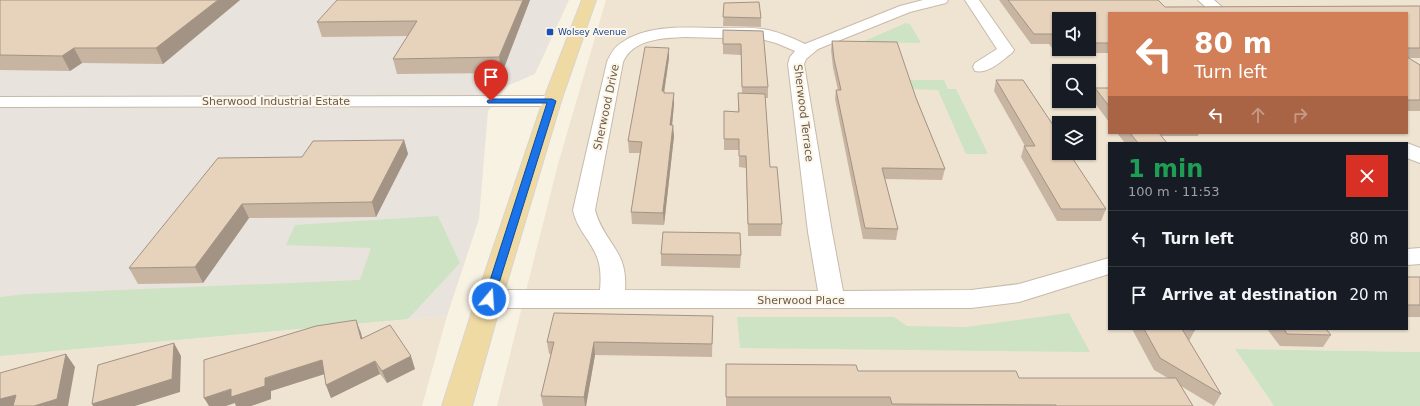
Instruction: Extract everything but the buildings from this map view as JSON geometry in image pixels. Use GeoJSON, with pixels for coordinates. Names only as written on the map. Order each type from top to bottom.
{"type":"FeatureCollection","features":[{"type":"Feature","properties":{"kind":"main road"},"geometry":{"type":"LineString","coordinates":[[457,406],[489,299],[552,101],[589,0]]}},
{"type":"Feature","properties":{"kind":"street","name":"Sherwood Terrace"},"geometry":{"type":"LineString","coordinates":[[832,300],[820,232],[796,64],[798,56],[805,50],[905,9],[941,0]]}},
{"type":"Feature","properties":{"kind":"street"},"geometry":{"type":"LineString","coordinates":[[972,0],[1006,50],[981,67]]}},
{"type":"Feature","properties":{"kind":"street"},"geometry":{"type":"LineString","coordinates":[[1205,0],[1220,12]]}},
{"type":"Feature","properties":{"kind":"street","name":"Sherwood Drive"},"geometry":{"type":"LineString","coordinates":[[612,299],[614,282],[612,268],[606,252],[587,223],[584,210],[614,69],[619,53],[626,46],[640,40],[674,33],[759,34],[779,38],[805,50]]}},
{"type":"Feature","properties":{"kind":"street","name":"Sherwood Industrial Estate"},"geometry":{"type":"LineString","coordinates":[[0,102],[552,101]]}},
{"type":"Feature","properties":{"kind":"street"},"geometry":{"type":"LineString","coordinates":[[1408,149],[1420,157]]}},
{"type":"Feature","properties":{"kind":"street"},"geometry":{"type":"LineString","coordinates":[[1408,257],[1420,256]]}},
{"type":"Feature","properties":{"kind":"street","name":"Sherwood Place"},"geometry":{"type":"LineString","coordinates":[[489,299],[971,299],[1019,293],[1108,266]]}},
{"type":"Feature","properties":{"kind":"shaded area"},"geometry":{"type":"Polygon","coordinates":[[[0,0],[569,0],[535,74],[507,86],[488,111],[479,219],[447,316],[0,356],[0,0]]]}},
{"type":"Feature","properties":{"kind":"shaded area"},"geometry":{"type":"Polygon","coordinates":[[[606,0],[1420,0],[1420,352],[1235,349],[1274,406],[497,406],[558,164],[606,0]]]}},
{"type":"Feature","properties":{"kind":"shaded area"},"geometry":{"type":"Polygon","coordinates":[[[447,316],[422,406],[0,406],[0,356],[447,316]]]}},
{"type":"Feature","properties":{"kind":"green space"},"geometry":{"type":"Polygon","coordinates":[[[906,23],[910,24],[921,43],[864,41],[906,23]]]}},
{"type":"Feature","properties":{"kind":"green space"},"geometry":{"type":"Polygon","coordinates":[[[908,80],[944,80],[948,89],[956,89],[988,154],[966,154],[938,90],[912,89],[908,80]]]}},
{"type":"Feature","properties":{"kind":"green space"},"geometry":{"type":"Polygon","coordinates":[[[438,216],[460,263],[408,319],[0,356],[0,297],[26,294],[360,280],[371,248],[286,245],[295,225],[438,216]]]}},
{"type":"Feature","properties":{"kind":"green space"},"geometry":{"type":"Polygon","coordinates":[[[1069,313],[1090,352],[740,348],[737,317],[894,317],[907,326],[966,327],[1069,313]]]}},
{"type":"Feature","properties":{"kind":"green space"},"geometry":{"type":"Polygon","coordinates":[[[1235,349],[1420,352],[1420,406],[1274,406],[1235,349]]]}},
{"type":"Feature","properties":{"kind":"place","name":"Wolsey Avenue"},"geometry":{"type":"Point","coordinates":[550,32]}},
{"type":"Feature","properties":{"kind":"route"},"geometry":{"type":"LineString","coordinates":[[489,299],[552,101],[491,101]]}}]}
